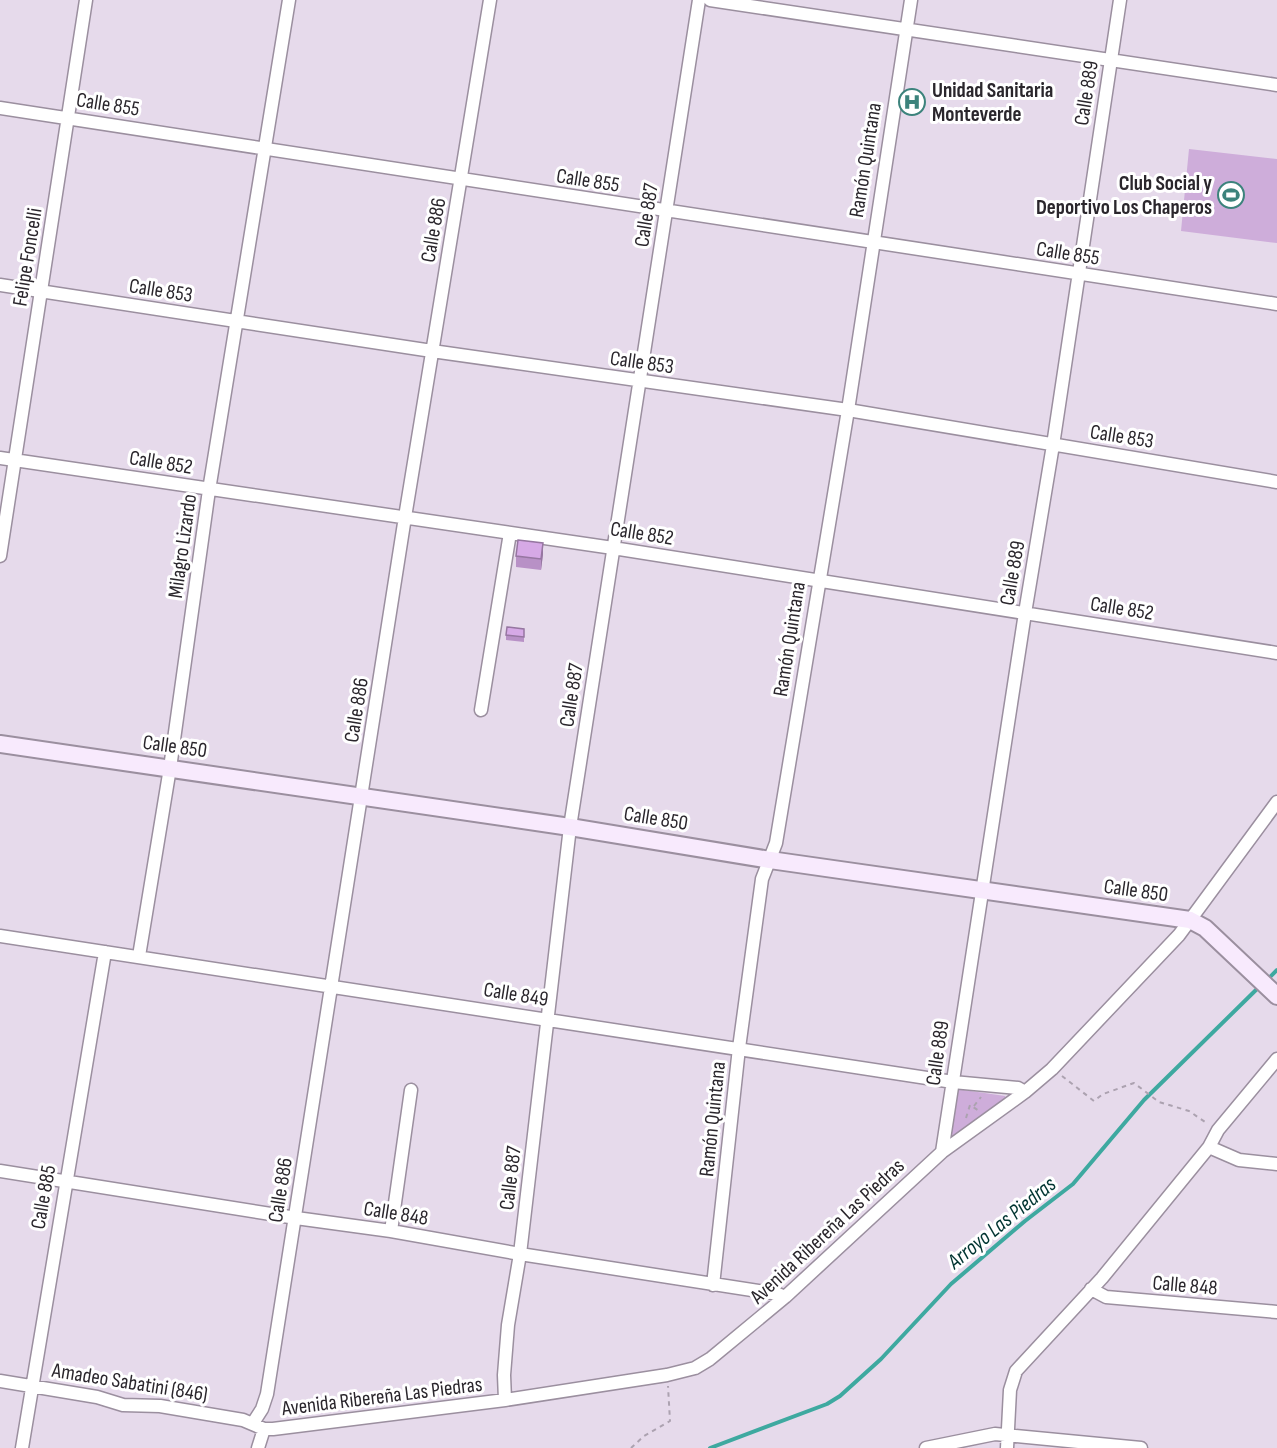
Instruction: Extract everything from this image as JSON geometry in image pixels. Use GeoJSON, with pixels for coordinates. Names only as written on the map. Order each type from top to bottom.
{"type":"FeatureCollection","features":[{"type":"Feature","properties":{"kind":"main road","name":"Calle 850"},"geometry":{"type":"LineString","coordinates":[[0,744],[570,826],[770,860],[982,892],[1190,920],[1205,928],[1277,996]]}},
{"type":"Feature","properties":{"kind":"street","name":"Felipe Foncelli"},"geometry":{"type":"LineString","coordinates":[[0,556],[86,0]]}},
{"type":"Feature","properties":{"kind":"street","name":"Milagro Lizardo"},"geometry":{"type":"LineString","coordinates":[[139,956],[170,768],[209,490],[289,0]]}},
{"type":"Feature","properties":{"kind":"street","name":"Calle 886"},"geometry":{"type":"LineString","coordinates":[[258,1426],[267,1394],[296,1218],[405,517],[490,0]]}},
{"type":"Feature","properties":{"kind":"street","name":"Calle 887"},"geometry":{"type":"LineString","coordinates":[[505,1400],[504,1375],[508,1324],[520,1254],[570,826],[699,0]]}},
{"type":"Feature","properties":{"kind":"street"},"geometry":{"type":"LineString","coordinates":[[710,0],[1277,85]]}},
{"type":"Feature","properties":{"kind":"street","name":"Ramón Quintana"},"geometry":{"type":"LineString","coordinates":[[713,1285],[739,1048],[762,879],[776,843],[818,580],[848,411],[872,242],[911,0]]}},
{"type":"Feature","properties":{"kind":"street","name":"Calle 889"},"geometry":{"type":"LineString","coordinates":[[942,1152],[1120,0]]}},
{"type":"Feature","properties":{"kind":"street","name":"Calle 855"},"geometry":{"type":"LineString","coordinates":[[0,108],[1277,304]]}},
{"type":"Feature","properties":{"kind":"street","name":"Calle 853"},"geometry":{"type":"LineString","coordinates":[[0,285],[848,411],[1277,482]]}},
{"type":"Feature","properties":{"kind":"street","name":"Calle 852"},"geometry":{"type":"LineString","coordinates":[[0,458],[613,548],[1277,653]]}},
{"type":"Feature","properties":{"kind":"street"},"geometry":{"type":"LineString","coordinates":[[482,710],[510,533]]}},
{"type":"Feature","properties":{"kind":"street","name":"Avenida Ribereña Las Piedras"},"geometry":{"type":"LineString","coordinates":[[258,1448],[258,1426],[291,1428],[505,1400],[667,1375],[695,1368],[710,1359],[785,1297],[942,1152],[1025,1092],[1052,1069],[1171,943],[1277,802]]}},
{"type":"Feature","properties":{"kind":"street","name":"Calle 849"},"geometry":{"type":"LineString","coordinates":[[0,936],[953,1082],[1018,1088],[1025,1092]]}},
{"type":"Feature","properties":{"kind":"street","name":"Calle 885"},"geometry":{"type":"LineString","coordinates":[[22,1448],[105,952]]}},
{"type":"Feature","properties":{"kind":"street"},"geometry":{"type":"LineString","coordinates":[[1007,1448],[1010,1390],[1012,1381],[1022,1364],[1091,1289],[1209,1147],[1218,1130],[1277,1059]]}},
{"type":"Feature","properties":{"kind":"street"},"geometry":{"type":"LineString","coordinates":[[391,1231],[411,1090]]}},
{"type":"Feature","properties":{"kind":"street"},"geometry":{"type":"LineString","coordinates":[[1209,1147],[1239,1160],[1277,1164]]}},
{"type":"Feature","properties":{"kind":"street","name":"Calle 848"},"geometry":{"type":"LineString","coordinates":[[0,1171],[391,1231],[520,1254],[778,1294],[785,1297]]}},
{"type":"Feature","properties":{"kind":"street","name":"Calle 848"},"geometry":{"type":"LineString","coordinates":[[1091,1289],[1106,1298],[1277,1312]]}},
{"type":"Feature","properties":{"kind":"street","name":"Amadeo Sabatini (846)"},"geometry":{"type":"LineString","coordinates":[[0,1381],[97,1397],[123,1405],[160,1406],[258,1426]]}},
{"type":"Feature","properties":{"kind":"street"},"geometry":{"type":"LineString","coordinates":[[926,1448],[987,1434],[1141,1448]]}},
{"type":"Feature","properties":{"kind":"path"},"geometry":{"type":"LineString","coordinates":[[1052,1069],[1094,1101],[1103,1094],[1134,1083],[1159,1102],[1189,1111],[1218,1130]]}},
{"type":"Feature","properties":{"kind":"path"},"geometry":{"type":"LineString","coordinates":[[630,1448],[644,1436],[670,1421],[667,1375]]}},
{"type":"Feature","properties":{"kind":"shaded area","name":"Club Social y Deportivo Los Chaperos"},"geometry":{"type":"Polygon","coordinates":[[[1189,149],[1277,159],[1277,243],[1181,231],[1189,149]]]}},
{"type":"Feature","properties":{"kind":"shaded area"},"geometry":{"type":"Polygon","coordinates":[[[957,1089],[1005,1096],[1006,1100],[948,1140],[957,1089]]]}},
{"type":"Feature","properties":{"kind":"building"},"geometry":{"type":"Polygon","coordinates":[[[518,540],[543,543],[541,559],[516,556],[518,540]]]}},
{"type":"Feature","properties":{"kind":"building"},"geometry":{"type":"Polygon","coordinates":[[[507,627],[524,629],[524,637],[506,635],[507,627]]]}},
{"type":"Feature","properties":{"kind":"waterway","name":"Arroyo Las Piedras"},"geometry":{"type":"LineString","coordinates":[[1267,980],[1277,970]]}},
{"type":"Feature","properties":{"kind":"waterway","name":"Arroyo Las Piedras"},"geometry":{"type":"LineString","coordinates":[[710,1448],[827,1404],[840,1396],[881,1359],[951,1284],[1025,1221],[1073,1184],[1144,1100],[1259,987]]}},
{"type":"Feature","properties":{"kind":"place","name":"Unidad Sanitaria Monteverde"},"geometry":{"type":"Point","coordinates":[912,102]}},
{"type":"Feature","properties":{"kind":"place","name":"Club Social y Deportivo Los Chaperos"},"geometry":{"type":"Point","coordinates":[1231,195]}}]}
